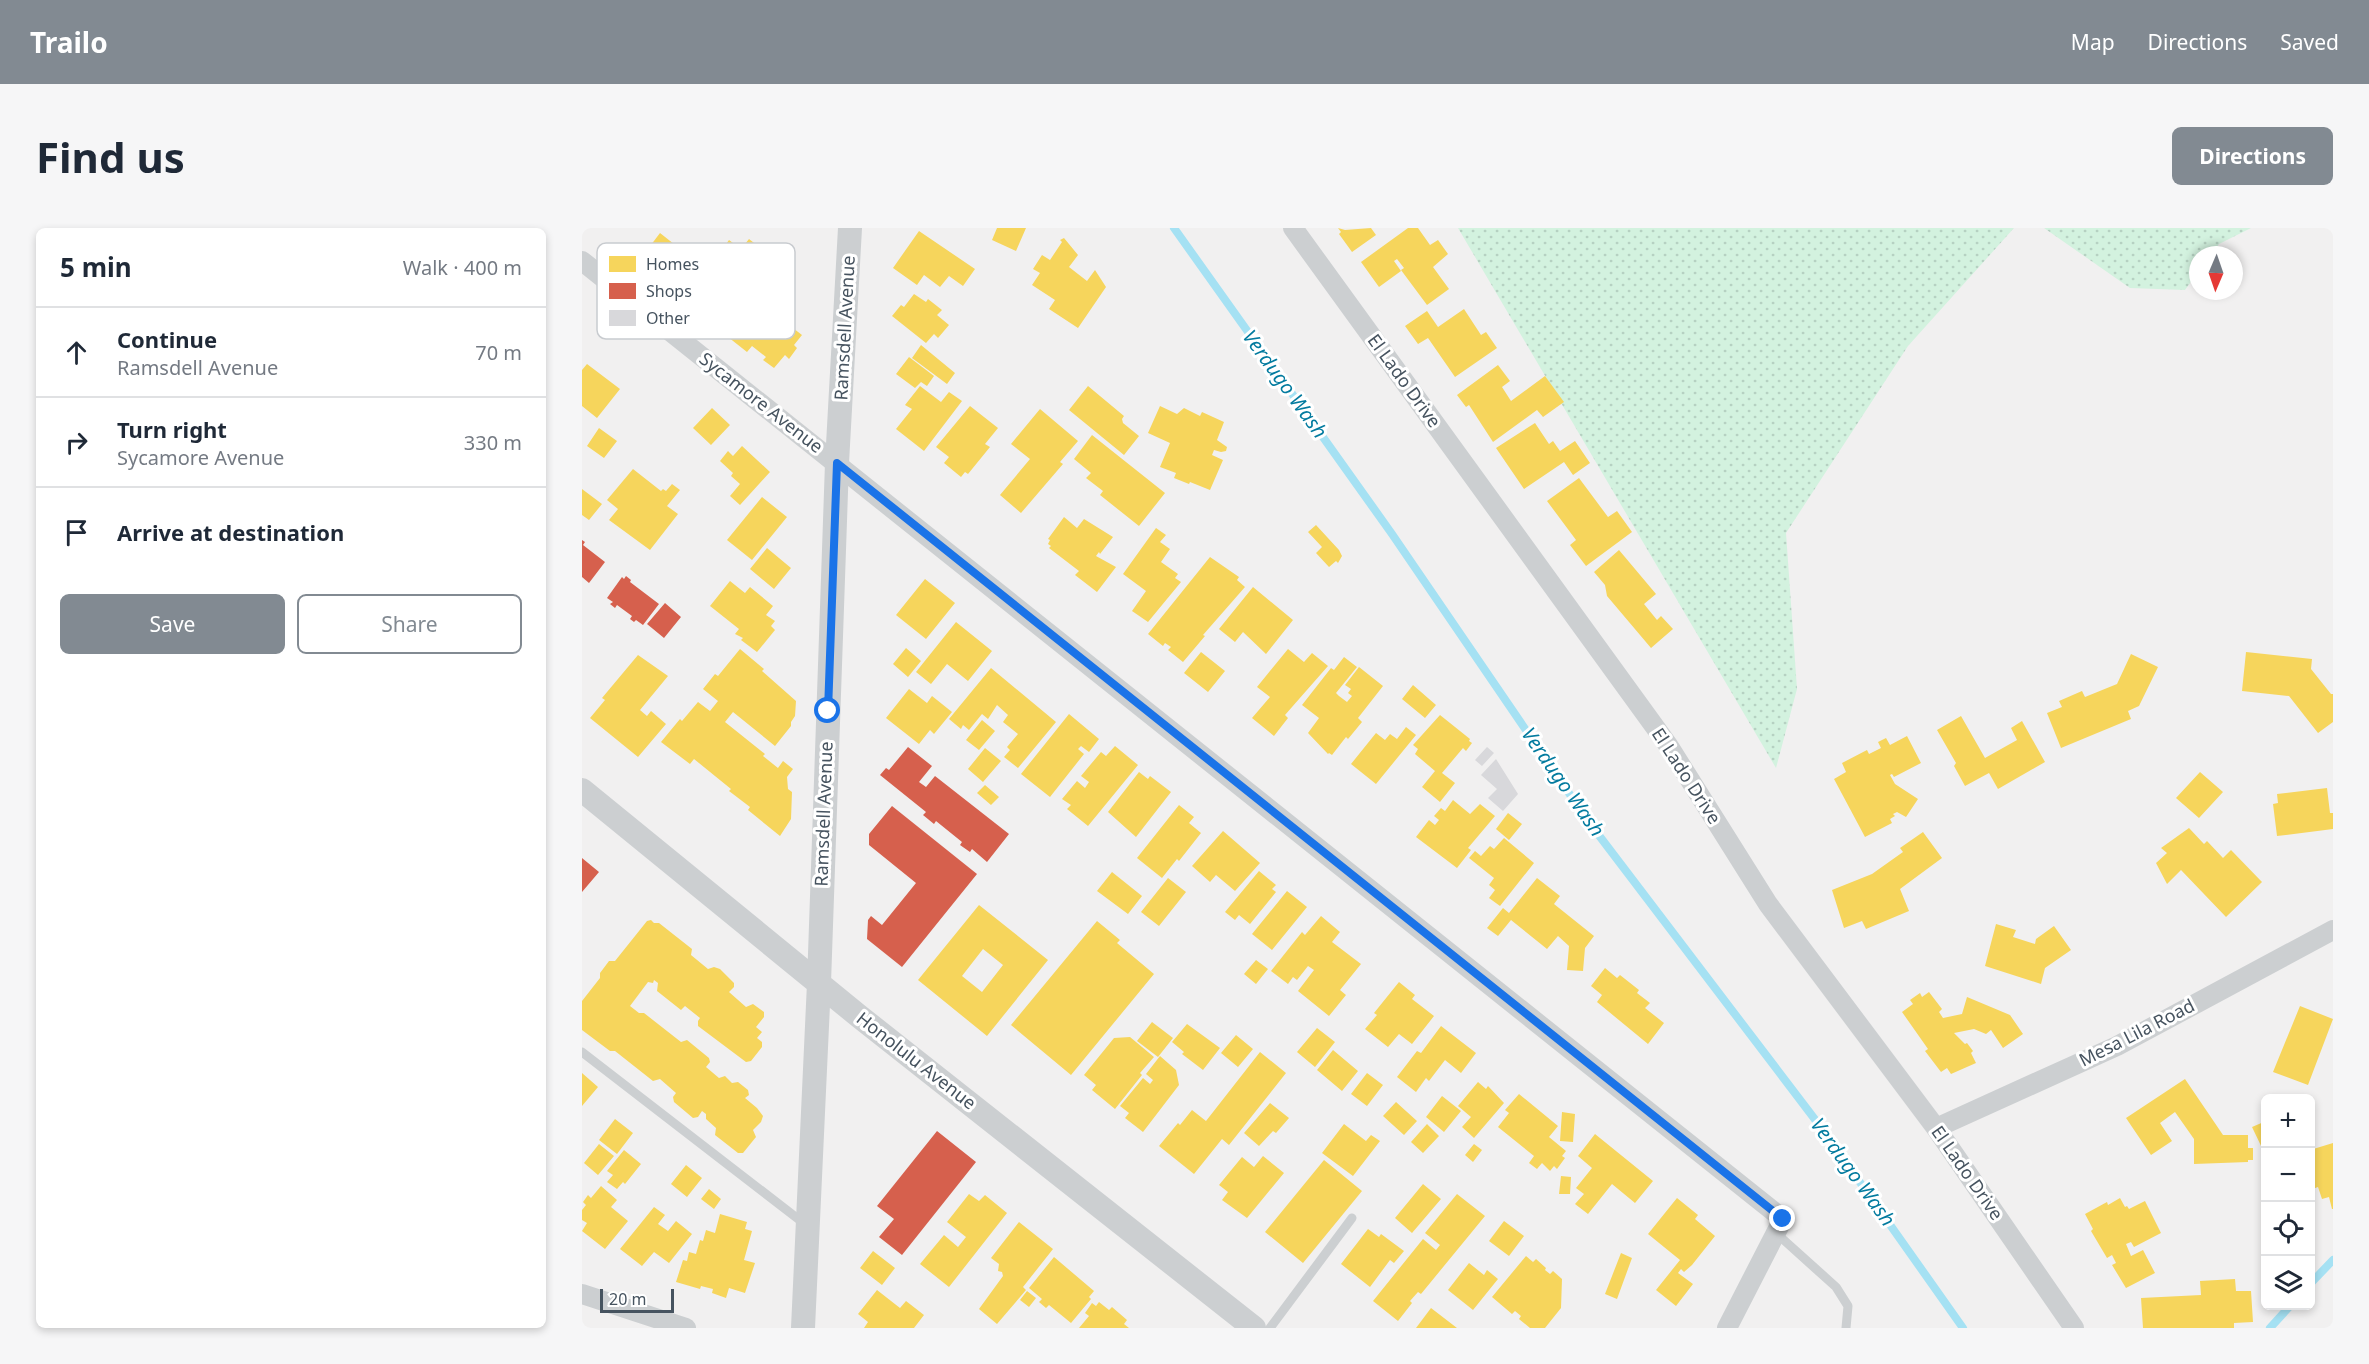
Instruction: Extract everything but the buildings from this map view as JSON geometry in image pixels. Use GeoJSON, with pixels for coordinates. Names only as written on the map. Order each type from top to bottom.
{"type":"FeatureCollection","features":[{"type":"Feature","properties":{"kind":"street","name":"Ramsdell Avenue"},"geometry":{"type":"LineString","coordinates":[[803,1328],[819,983],[837,463],[850,228]]}},
{"type":"Feature","properties":{"kind":"street","name":"El Lado Drive"},"geometry":{"type":"LineString","coordinates":[[1293,228],[1668,745],[1768,904],[1936,1128],[2074,1328]]}},
{"type":"Feature","properties":{"kind":"street","name":"Sycamore Avenue"},"geometry":{"type":"LineString","coordinates":[[582,261],[597,273]]}},
{"type":"Feature","properties":{"kind":"street","name":"Sycamore Avenue"},"geometry":{"type":"LineString","coordinates":[[680,339],[1780,1226]]}},
{"type":"Feature","properties":{"kind":"street","name":"Honolulu Avenue"},"geometry":{"type":"LineString","coordinates":[[582,789],[819,983],[1254,1328]]}},
{"type":"Feature","properties":{"kind":"street","name":"Mesa Lila Road"},"geometry":{"type":"LineString","coordinates":[[1936,1128],[2117,1046],[2333,930]]}},
{"type":"Feature","properties":{"kind":"street"},"geometry":{"type":"LineString","coordinates":[[1727,1328],[1780,1226]]}},
{"type":"Feature","properties":{"kind":"street"},"geometry":{"type":"LineString","coordinates":[[582,1294],[686,1328]]}},
{"type":"Feature","properties":{"kind":"lane"},"geometry":{"type":"LineString","coordinates":[[582,1052],[807,1225]]}},
{"type":"Feature","properties":{"kind":"lane"},"geometry":{"type":"LineString","coordinates":[[1270,1328],[1352,1218]]}},
{"type":"Feature","properties":{"kind":"lane"},"geometry":{"type":"LineString","coordinates":[[1780,1226],[1836,1287],[1848,1306],[1846,1328]]}},
{"type":"Feature","properties":{"kind":"green space"},"geometry":{"type":"Polygon","coordinates":[[[1458,228],[2014,228],[1908,346],[1786,533],[1797,689],[1776,768],[1458,228]]]}},
{"type":"Feature","properties":{"kind":"green space"},"geometry":{"type":"Polygon","coordinates":[[[2044,228],[2251,228],[2218,246],[2189,246],[2189,284],[2185,290],[2130,288],[2044,228]]]}},
{"type":"Feature","properties":{"kind":"waterway","name":"Verdugo Wash"},"geometry":{"type":"LineString","coordinates":[[1174,228],[1392,534],[1588,821],[1823,1130],[1963,1328]]}},
{"type":"Feature","properties":{"kind":"waterway"},"geometry":{"type":"LineString","coordinates":[[2315,1279],[2333,1260]]}},
{"type":"Feature","properties":{"kind":"waterway"},"geometry":{"type":"LineString","coordinates":[[2270,1328],[2286,1310]]}},
{"type":"Feature","properties":{"kind":"route"},"geometry":{"type":"LineString","coordinates":[[828,711],[837,463],[1783,1219]]}}]}
